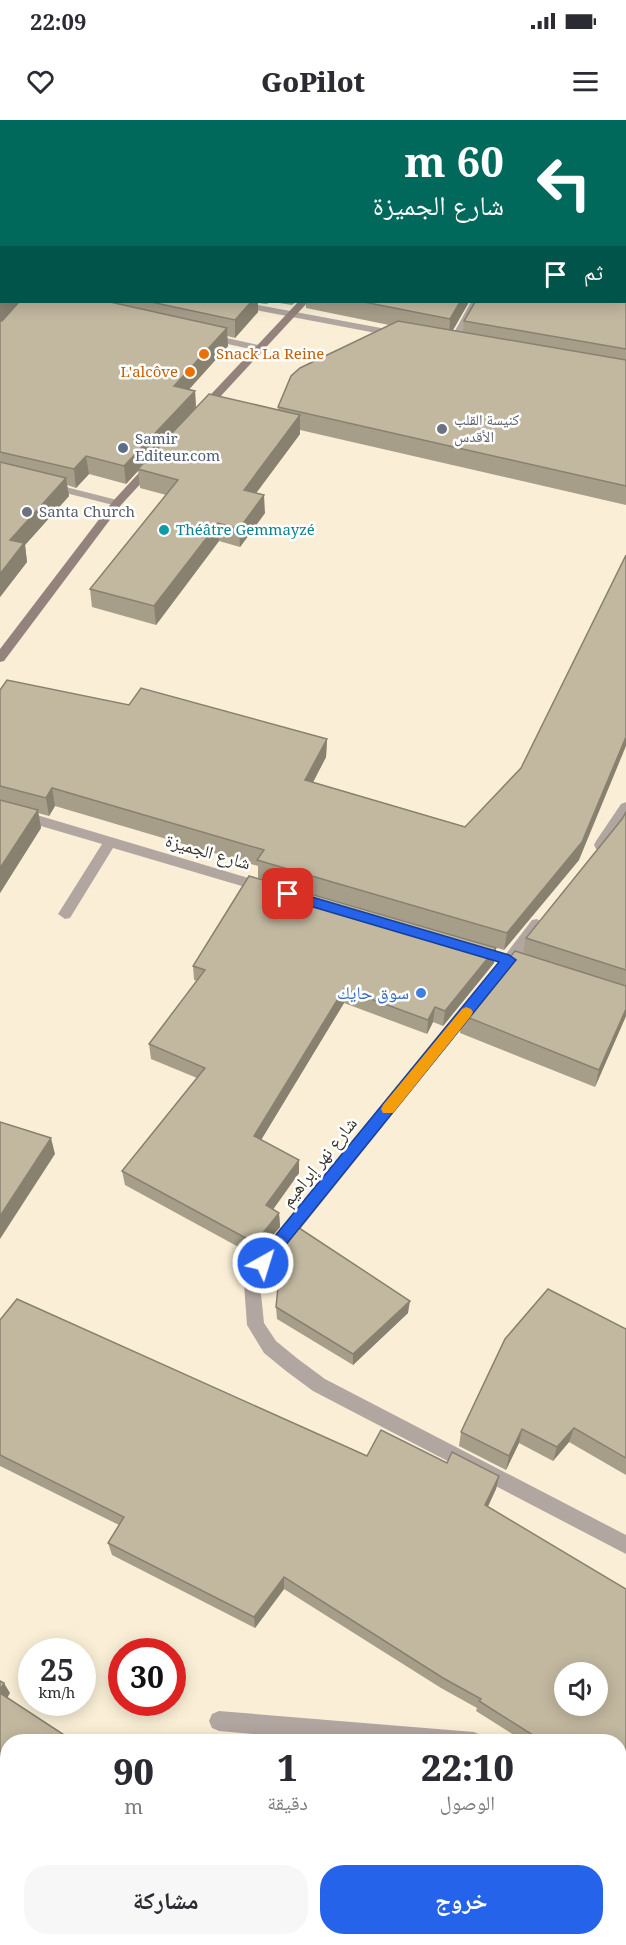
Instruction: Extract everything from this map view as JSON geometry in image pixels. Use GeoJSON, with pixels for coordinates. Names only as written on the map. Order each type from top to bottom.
{"type":"FeatureCollection","features":[{"type":"Feature","properties":{"kind":"street"},"geometry":{"type":"LineString","coordinates":[[234,303],[407,335]]}},
{"type":"Feature","properties":{"kind":"street"},"geometry":{"type":"LineString","coordinates":[[196,417],[302,303]]}},
{"type":"Feature","properties":{"kind":"street"},"geometry":{"type":"LineString","coordinates":[[453,344],[475,303]]}},
{"type":"Feature","properties":{"kind":"street"},"geometry":{"type":"LineString","coordinates":[[202,335],[260,348]]}},
{"type":"Feature","properties":{"kind":"street"},"geometry":{"type":"LineString","coordinates":[[442,341],[465,345]]}},
{"type":"Feature","properties":{"kind":"street"},"geometry":{"type":"LineString","coordinates":[[0,658],[117,503],[157,460]]}},
{"type":"Feature","properties":{"kind":"street"},"geometry":{"type":"LineString","coordinates":[[43,484],[117,503]]}},
{"type":"Feature","properties":{"kind":"street"},"geometry":{"type":"LineString","coordinates":[[589,860],[611,833],[626,807]]}},
{"type":"Feature","properties":{"kind":"street","name":"شارع الجميزة"},"geometry":{"type":"LineString","coordinates":[[0,809],[281,892]]}},
{"type":"Feature","properties":{"kind":"street"},"geometry":{"type":"LineString","coordinates":[[65,914],[110,842]]}},
{"type":"Feature","properties":{"kind":"street","name":"شارع نهر إبراهيم"},"geometry":{"type":"LineString","coordinates":[[546,915],[263,1263],[252,1284],[256,1325],[270,1347],[319,1385],[626,1545]]}},
{"type":"Feature","properties":{"kind":"street"},"geometry":{"type":"LineString","coordinates":[[219,1721],[377,1734]]}},
{"type":"Feature","properties":{"kind":"building"},"geometry":{"type":"Polygon","coordinates":[[[18,303],[114,303],[227,328],[174,386],[195,391],[124,466],[86,456],[74,469],[0,452],[0,321],[18,303]]]}},
{"type":"Feature","properties":{"kind":"building"},"geometry":{"type":"Polygon","coordinates":[[[156,303],[250,303],[235,320],[156,303]]]}},
{"type":"Feature","properties":{"kind":"building"},"geometry":{"type":"Polygon","coordinates":[[[369,303],[459,303],[450,319],[369,303]]]}},
{"type":"Feature","properties":{"kind":"building"},"geometry":{"type":"Polygon","coordinates":[[[474,303],[626,303],[626,349],[464,321],[474,303]]]}},
{"type":"Feature","properties":{"kind":"building"},"geometry":{"type":"Polygon","coordinates":[[[398,321],[626,360],[626,486],[278,407],[291,376],[300,368],[398,321]]]}},
{"type":"Feature","properties":{"kind":"building"},"geometry":{"type":"Polygon","coordinates":[[[209,394],[300,415],[244,490],[264,495],[239,529],[218,523],[154,606],[90,589],[178,480],[138,469],[209,394]]]}},
{"type":"Feature","properties":{"kind":"building"},"geometry":{"type":"Polygon","coordinates":[[[0,462],[66,478],[10,540],[24,543],[0,574],[0,462]]]}},
{"type":"Feature","properties":{"kind":"building"},"geometry":{"type":"Polygon","coordinates":[[[626,555],[626,737],[582,842],[507,933],[257,860],[264,850],[52,788],[46,798],[0,786],[0,690],[7,680],[129,705],[141,688],[327,739],[305,780],[465,827],[521,768],[626,555]]]}},
{"type":"Feature","properties":{"kind":"building"},"geometry":{"type":"Polygon","coordinates":[[[0,800],[38,810],[0,868],[0,800]]]}},
{"type":"Feature","properties":{"kind":"building"},"geometry":{"type":"Polygon","coordinates":[[[626,812],[626,970],[526,938],[622,819],[626,812]]]}},
{"type":"Feature","properties":{"kind":"building"},"geometry":{"type":"Polygon","coordinates":[[[249,876],[496,948],[445,1011],[435,1007],[428,1020],[344,989],[254,1136],[299,1160],[266,1205],[279,1213],[255,1243],[122,1171],[205,1068],[149,1044],[205,970],[193,966],[249,876]]]}},
{"type":"Feature","properties":{"kind":"building"},"geometry":{"type":"Polygon","coordinates":[[[515,951],[626,986],[626,1009],[599,1070],[462,1015],[515,951]]]}},
{"type":"Feature","properties":{"kind":"building"},"geometry":{"type":"Polygon","coordinates":[[[0,1122],[51,1138],[0,1216],[0,1122]]]}},
{"type":"Feature","properties":{"kind":"building"},"geometry":{"type":"Polygon","coordinates":[[[296,1226],[410,1301],[353,1354],[276,1307],[281,1258],[273,1254],[296,1226]]]}},
{"type":"Feature","properties":{"kind":"building"},"geometry":{"type":"Polygon","coordinates":[[[548,1289],[626,1329],[626,1458],[574,1428],[557,1447],[522,1429],[509,1456],[461,1432],[505,1339],[548,1289]]]}},
{"type":"Feature","properties":{"kind":"building"},"geometry":{"type":"Polygon","coordinates":[[[17,1299],[367,1456],[381,1430],[447,1463],[452,1452],[499,1476],[485,1505],[626,1589],[626,1734],[531,1734],[479,1701],[481,1699],[443,1678],[284,1577],[254,1617],[108,1543],[124,1517],[0,1455],[0,1320],[17,1299]]]}},
{"type":"Feature","properties":{"kind":"building"},"geometry":{"type":"Polygon","coordinates":[[[0,1693],[18,1705],[18,1716],[35,1716],[63,1734],[0,1734],[0,1693]]]}},
{"type":"Feature","properties":{"kind":"slow traffic"},"geometry":{"type":"LineString","coordinates":[[388,1109],[466,1012]]}},
{"type":"Feature","properties":{"kind":"place","name":"Snack La Reine"},"geometry":{"type":"Point","coordinates":[204,354]}},
{"type":"Feature","properties":{"kind":"place","name":"L'alcôve"},"geometry":{"type":"Point","coordinates":[190,372]}},
{"type":"Feature","properties":{"kind":"place","name":"كنيسة القلب الأقدس"},"geometry":{"type":"Point","coordinates":[442,429]}},
{"type":"Feature","properties":{"kind":"place","name":"Samir Editeur.com"},"geometry":{"type":"Point","coordinates":[123,448]}},
{"type":"Feature","properties":{"kind":"place","name":"Santa Church"},"geometry":{"type":"Point","coordinates":[27,512]}},
{"type":"Feature","properties":{"kind":"place","name":"Théâtre Gemmayzé"},"geometry":{"type":"Point","coordinates":[164,530]}},
{"type":"Feature","properties":{"kind":"place","name":"سوق حايك"},"geometry":{"type":"Point","coordinates":[421,993]}},
{"type":"Feature","properties":{"kind":"route"},"geometry":{"type":"LineString","coordinates":[[263,1263],[509,960],[288,894]]}}]}
